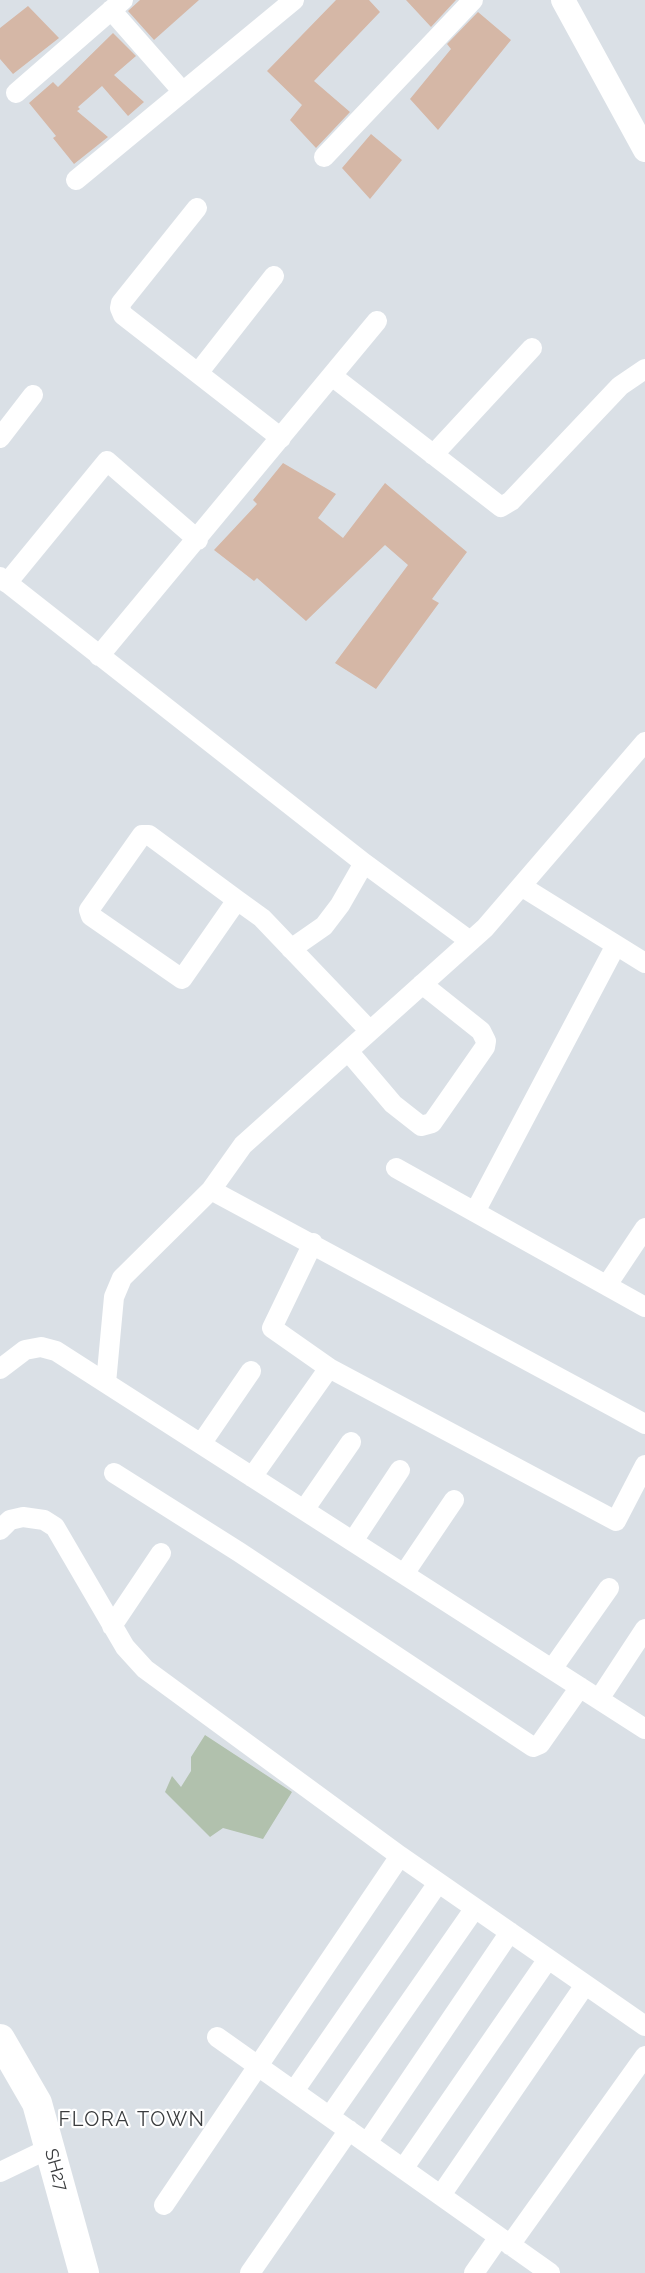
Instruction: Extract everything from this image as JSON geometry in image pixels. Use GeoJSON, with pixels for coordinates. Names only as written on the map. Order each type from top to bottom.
{"type":"FeatureCollection","features":[{"type":"Feature","properties":{"kind":"main road","name":"SH27"},"geometry":{"type":"LineString","coordinates":[[0,2038],[37,2103],[84,2273]]}},
{"type":"Feature","properties":{"kind":"street"},"geometry":{"type":"LineString","coordinates":[[76,180],[294,0]]}},
{"type":"Feature","properties":{"kind":"street"},"geometry":{"type":"LineString","coordinates":[[324,157],[473,0]]}},
{"type":"Feature","properties":{"kind":"street"},"geometry":{"type":"LineString","coordinates":[[563,0],[645,150]]}},
{"type":"Feature","properties":{"kind":"street"},"geometry":{"type":"LineString","coordinates":[[16,93],[117,5],[183,92]]}},
{"type":"Feature","properties":{"kind":"street"},"geometry":{"type":"LineString","coordinates":[[197,208],[121,303],[120,308],[123,315],[281,438]]}},
{"type":"Feature","properties":{"kind":"street"},"geometry":{"type":"LineString","coordinates":[[198,373],[274,276]]}},
{"type":"Feature","properties":{"kind":"street"},"geometry":{"type":"LineString","coordinates":[[99,656],[198,540],[377,321]]}},
{"type":"Feature","properties":{"kind":"street"},"geometry":{"type":"LineString","coordinates":[[433,455],[532,348]]}},
{"type":"Feature","properties":{"kind":"street"},"geometry":{"type":"LineString","coordinates":[[332,376],[501,507],[511,501],[620,386],[645,369]]}},
{"type":"Feature","properties":{"kind":"street"},"geometry":{"type":"LineString","coordinates":[[0,438],[33,395]]}},
{"type":"Feature","properties":{"kind":"street"},"geometry":{"type":"LineString","coordinates":[[198,540],[107,461],[3,580],[364,863],[470,941]]}},
{"type":"Feature","properties":{"kind":"street"},"geometry":{"type":"LineString","coordinates":[[106,1383],[117,1287],[129,1270],[211,1190],[243,1145],[470,941],[521,886],[645,742]]}},
{"type":"Feature","properties":{"kind":"street"},"geometry":{"type":"LineString","coordinates":[[237,900],[182,979],[92,916],[89,910],[145,834],[237,900],[262,918],[370,1031]]}},
{"type":"Feature","properties":{"kind":"street"},"geometry":{"type":"LineString","coordinates":[[291,949],[324,926],[340,905],[364,863]]}},
{"type":"Feature","properties":{"kind":"street"},"geometry":{"type":"LineString","coordinates":[[521,886],[645,963]]}},
{"type":"Feature","properties":{"kind":"street"},"geometry":{"type":"LineString","coordinates":[[476,1210],[616,945]]}},
{"type":"Feature","properties":{"kind":"street"},"geometry":{"type":"LineString","coordinates":[[348,1051],[393,1104],[421,1126],[432,1123],[485,1047],[486,1041],[481,1031],[422,984]]}},
{"type":"Feature","properties":{"kind":"street"},"geometry":{"type":"LineString","coordinates":[[396,1168],[476,1210],[645,1307]]}},
{"type":"Feature","properties":{"kind":"street"},"geometry":{"type":"LineString","coordinates":[[211,1190],[645,1424]]}},
{"type":"Feature","properties":{"kind":"street"},"geometry":{"type":"LineString","coordinates":[[607,1285],[645,1228]]}},
{"type":"Feature","properties":{"kind":"street"},"geometry":{"type":"LineString","coordinates":[[313,1243],[272,1328],[329,1368],[616,1521],[645,1465]]}},
{"type":"Feature","properties":{"kind":"street"},"geometry":{"type":"LineString","coordinates":[[0,1369],[25,1350],[41,1347],[56,1351],[645,1729]]}},
{"type":"Feature","properties":{"kind":"street"},"geometry":{"type":"LineString","coordinates":[[252,1477],[329,1368]]}},
{"type":"Feature","properties":{"kind":"street"},"geometry":{"type":"LineString","coordinates":[[201,1444],[251,1371]]}},
{"type":"Feature","properties":{"kind":"street"},"geometry":{"type":"LineString","coordinates":[[304,1510],[351,1442]]}},
{"type":"Feature","properties":{"kind":"street"},"geometry":{"type":"LineString","coordinates":[[353,1541],[400,1470]]}},
{"type":"Feature","properties":{"kind":"street"},"geometry":{"type":"LineString","coordinates":[[114,1473],[239,1552],[532,1747],[540,1744],[580,1687]]}},
{"type":"Feature","properties":{"kind":"street"},"geometry":{"type":"LineString","coordinates":[[404,1574],[454,1500]]}},
{"type":"Feature","properties":{"kind":"street"},"geometry":{"type":"LineString","coordinates":[[0,1530],[10,1520],[23,1517],[44,1520],[55,1527],[133,1658],[160,1681],[400,1856],[645,2026]]}},
{"type":"Feature","properties":{"kind":"street"},"geometry":{"type":"LineString","coordinates":[[112,1626],[161,1553]]}},
{"type":"Feature","properties":{"kind":"street"},"geometry":{"type":"LineString","coordinates":[[552,1669],[609,1588]]}},
{"type":"Feature","properties":{"kind":"street"},"geometry":{"type":"LineString","coordinates":[[599,1699],[645,1629]]}},
{"type":"Feature","properties":{"kind":"street"},"geometry":{"type":"LineString","coordinates":[[164,2205],[400,1856]]}},
{"type":"Feature","properties":{"kind":"street"},"geometry":{"type":"LineString","coordinates":[[294,2091],[438,1882]]}},
{"type":"Feature","properties":{"kind":"street"},"geometry":{"type":"LineString","coordinates":[[330,2116],[475,1908]]}},
{"type":"Feature","properties":{"kind":"street"},"geometry":{"type":"LineString","coordinates":[[366,2143],[510,1932]]}},
{"type":"Feature","properties":{"kind":"street"},"geometry":{"type":"LineString","coordinates":[[403,2169],[548,1959]]}},
{"type":"Feature","properties":{"kind":"street"},"geometry":{"type":"LineString","coordinates":[[441,2195],[585,1985]]}},
{"type":"Feature","properties":{"kind":"street"},"geometry":{"type":"LineString","coordinates":[[217,2037],[550,2273]]}},
{"type":"Feature","properties":{"kind":"street"},"geometry":{"type":"LineString","coordinates":[[474,2273],[504,2241],[645,2056]]}},
{"type":"Feature","properties":{"kind":"street"},"geometry":{"type":"LineString","coordinates":[[250,2273],[349,2130]]}},
{"type":"Feature","properties":{"kind":"street"},"geometry":{"type":"LineString","coordinates":[[0,2172],[50,2148]]}},
{"type":"Feature","properties":{"kind":"green space"},"geometry":{"type":"Polygon","coordinates":[[[205,1735],[292,1792],[263,1839],[223,1828],[210,1837],[165,1792],[172,1776],[181,1787],[191,1771],[191,1757],[205,1735]]]}},
{"type":"Feature","properties":{"kind":"building"},"geometry":{"type":"Polygon","coordinates":[[[140,0],[199,0],[154,40],[128,11],[140,0]]]}},
{"type":"Feature","properties":{"kind":"building"},"geometry":{"type":"Polygon","coordinates":[[[336,0],[369,0],[380,12],[314,81],[350,112],[316,148],[290,120],[302,105],[267,71],[336,0]]]}},
{"type":"Feature","properties":{"kind":"building"},"geometry":{"type":"Polygon","coordinates":[[[406,0],[456,0],[431,27],[406,0]]]}},
{"type":"Feature","properties":{"kind":"building"},"geometry":{"type":"Polygon","coordinates":[[[28,6],[59,38],[13,74],[0,59],[0,28],[28,6]]]}},
{"type":"Feature","properties":{"kind":"building"},"geometry":{"type":"Polygon","coordinates":[[[478,12],[511,40],[438,130],[410,99],[451,49],[447,44],[478,12]]]}},
{"type":"Feature","properties":{"kind":"building"},"geometry":{"type":"Polygon","coordinates":[[[113,33],[136,56],[114,75],[144,102],[128,116],[102,86],[78,107],[80,109],[77,111],[108,137],[74,164],[53,138],[56,136],[29,103],[53,82],[58,87],[113,33]]]}},
{"type":"Feature","properties":{"kind":"building"},"geometry":{"type":"Polygon","coordinates":[[[371,134],[402,160],[370,199],[342,168],[371,134]]]}},
{"type":"Feature","properties":{"kind":"building"},"geometry":{"type":"Polygon","coordinates":[[[283,463],[336,494],[318,518],[343,538],[385,483],[467,552],[432,599],[439,603],[376,689],[335,663],[408,565],[385,545],[306,621],[257,578],[254,581],[214,550],[257,504],[253,500],[283,463]]]}},
{"type":"Feature","properties":{"kind":"district","name":"FLORA TOWN"},"geometry":{"type":"Point","coordinates":[132,2120]}}]}
